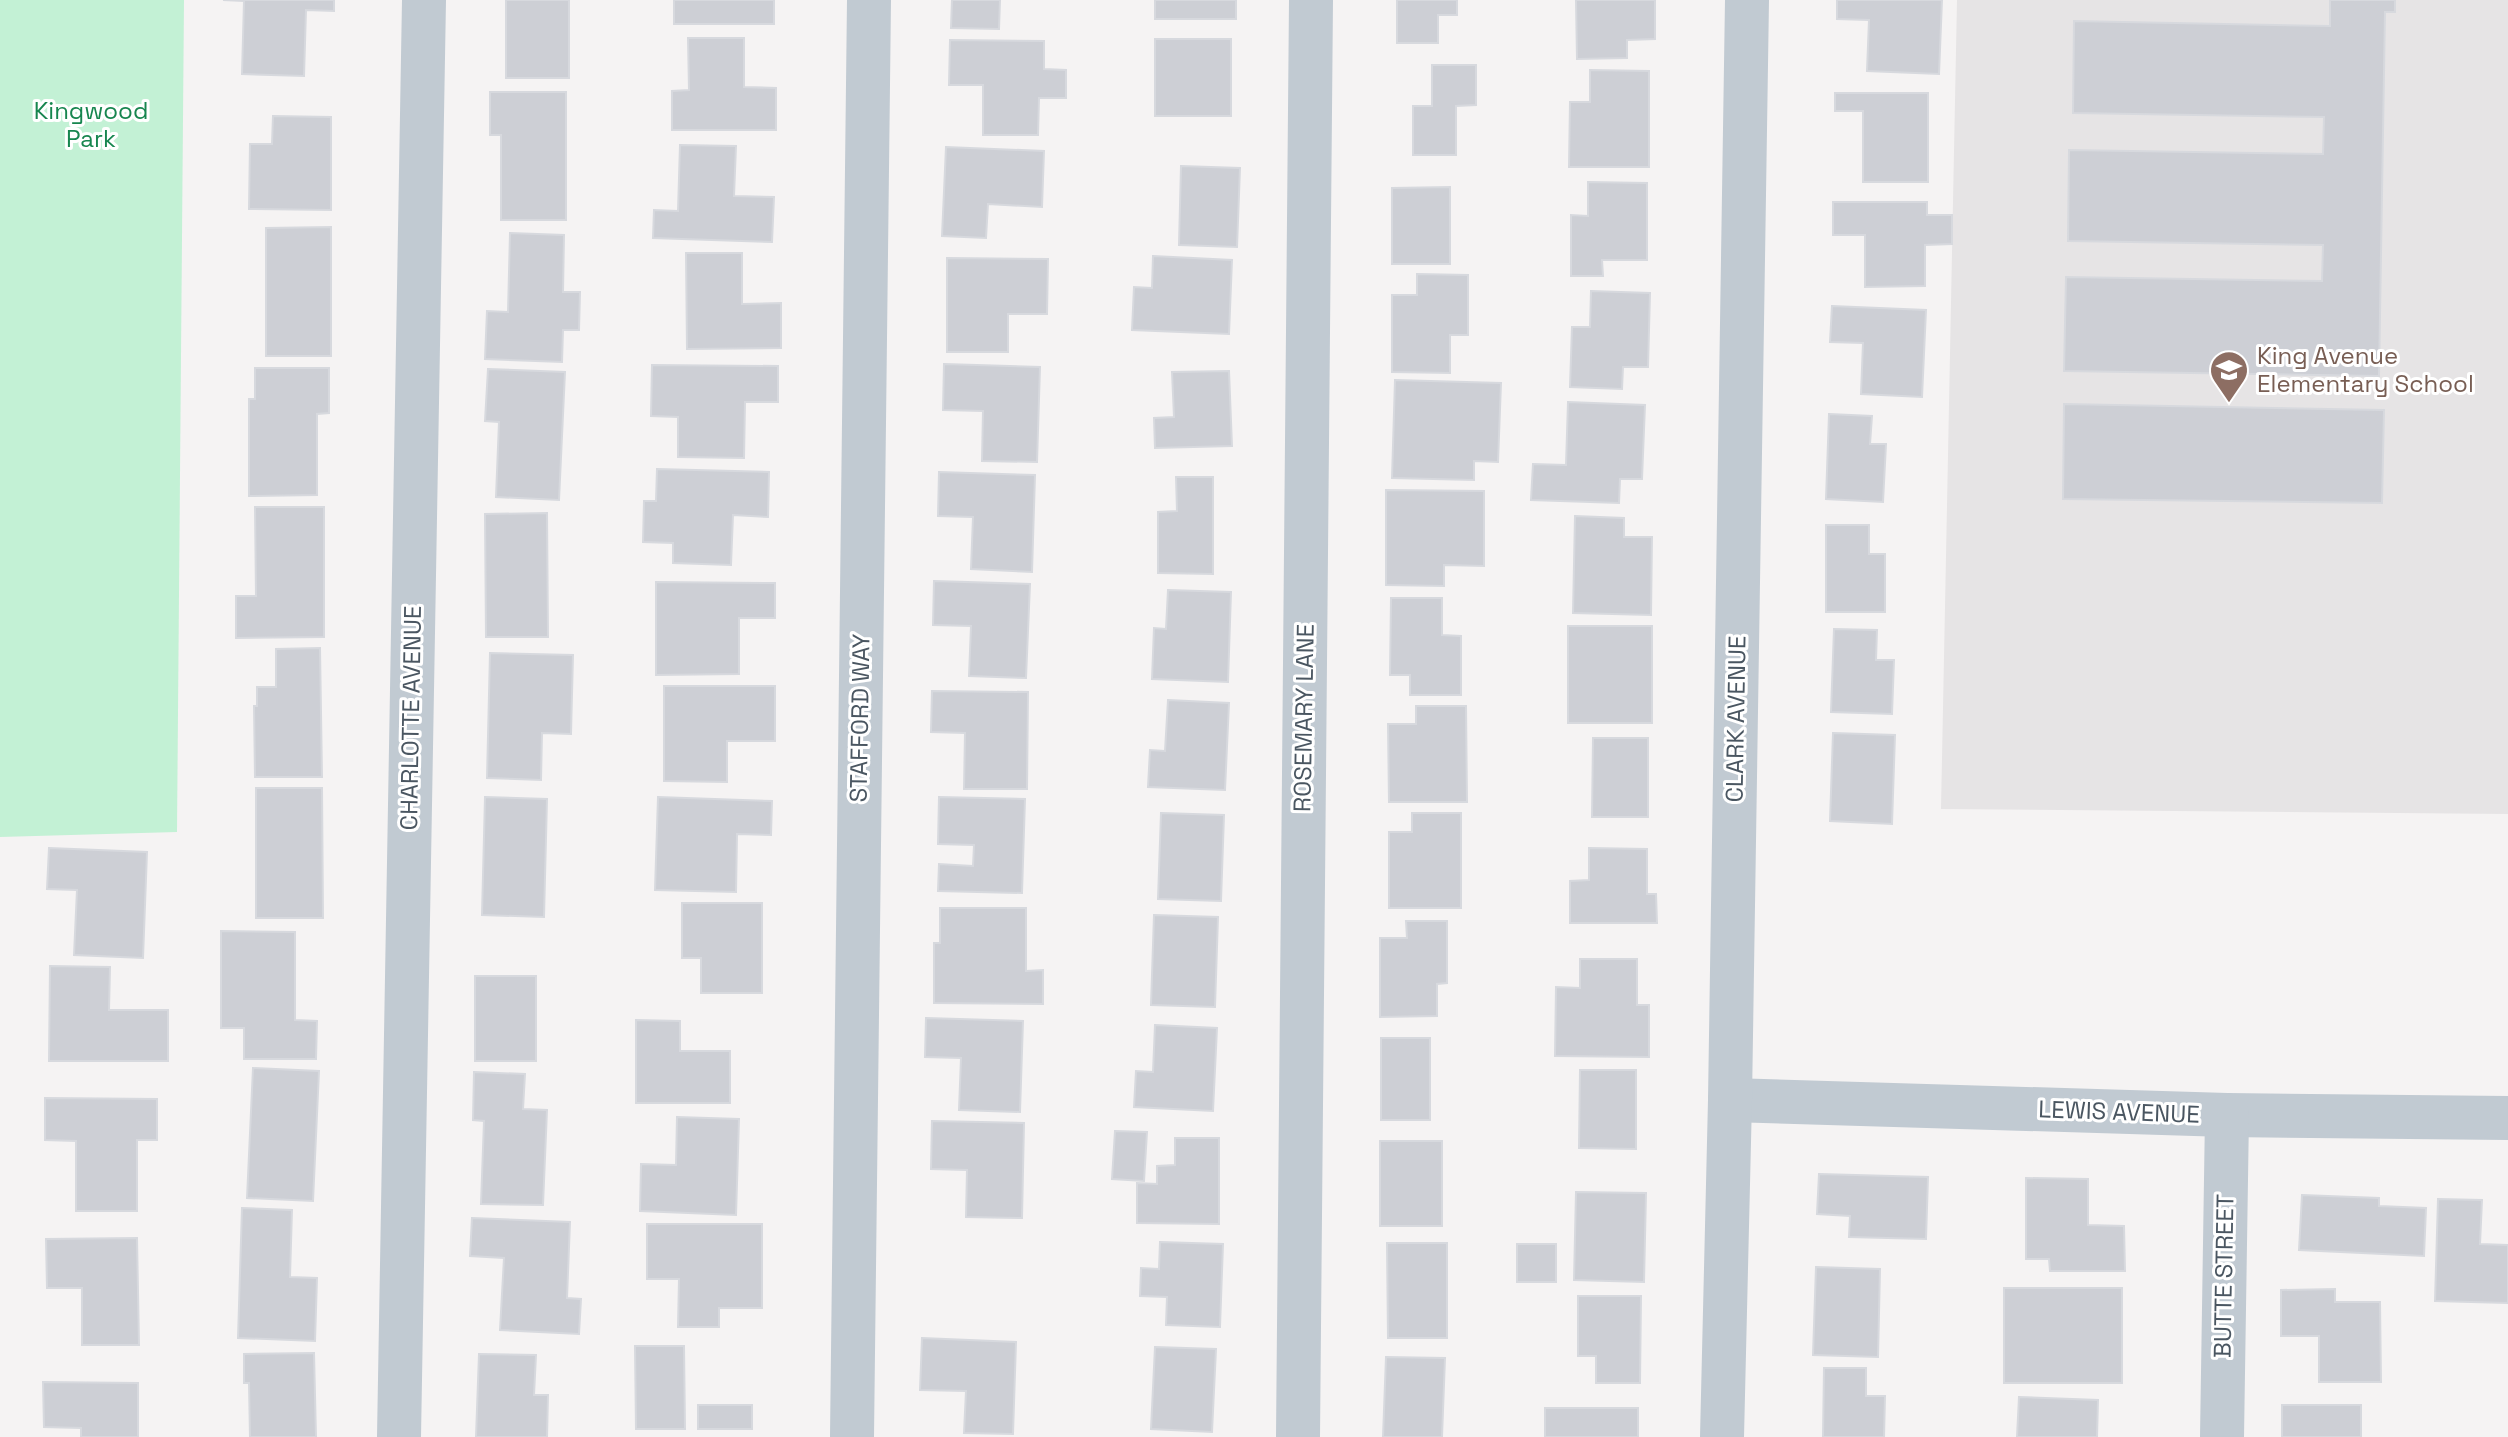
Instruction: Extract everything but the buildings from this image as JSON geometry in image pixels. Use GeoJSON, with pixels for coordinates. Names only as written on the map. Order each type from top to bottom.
{"type":"FeatureCollection","features":[{"type":"Feature","properties":{"kind":"street","name":"CHARLOTTE AVENUE"},"geometry":{"type":"LineString","coordinates":[[399,1437],[424,0]]}},
{"type":"Feature","properties":{"kind":"street","name":"STAFFORD WAY"},"geometry":{"type":"LineString","coordinates":[[852,1437],[869,0]]}},
{"type":"Feature","properties":{"kind":"street","name":"ROSEMARY LANE"},"geometry":{"type":"LineString","coordinates":[[1298,1437],[1311,0]]}},
{"type":"Feature","properties":{"kind":"street","name":"CLARK AVENUE"},"geometry":{"type":"LineString","coordinates":[[1722,1437],[1747,0]]}},
{"type":"Feature","properties":{"kind":"street","name":"LEWIS AVENUE"},"geometry":{"type":"LineString","coordinates":[[1730,1100],[2227,1115],[2508,1118]]}},
{"type":"Feature","properties":{"kind":"street","name":"BUTTE STREET"},"geometry":{"type":"LineString","coordinates":[[2222,1437],[2227,1115]]}},
{"type":"Feature","properties":{"kind":"shaded area","name":"King Avenue Elementary School"},"geometry":{"type":"Polygon","coordinates":[[[1957,0],[2508,0],[2508,814],[1941,809],[1957,0]]]}},
{"type":"Feature","properties":{"kind":"green space","name":"Kingwood Park"},"geometry":{"type":"Polygon","coordinates":[[[0,0],[184,0],[177,832],[0,837],[0,0]]]}},
{"type":"Feature","properties":{"kind":"place","name":"King Avenue Elementary School"},"geometry":{"type":"Point","coordinates":[2229,404]}}]}
